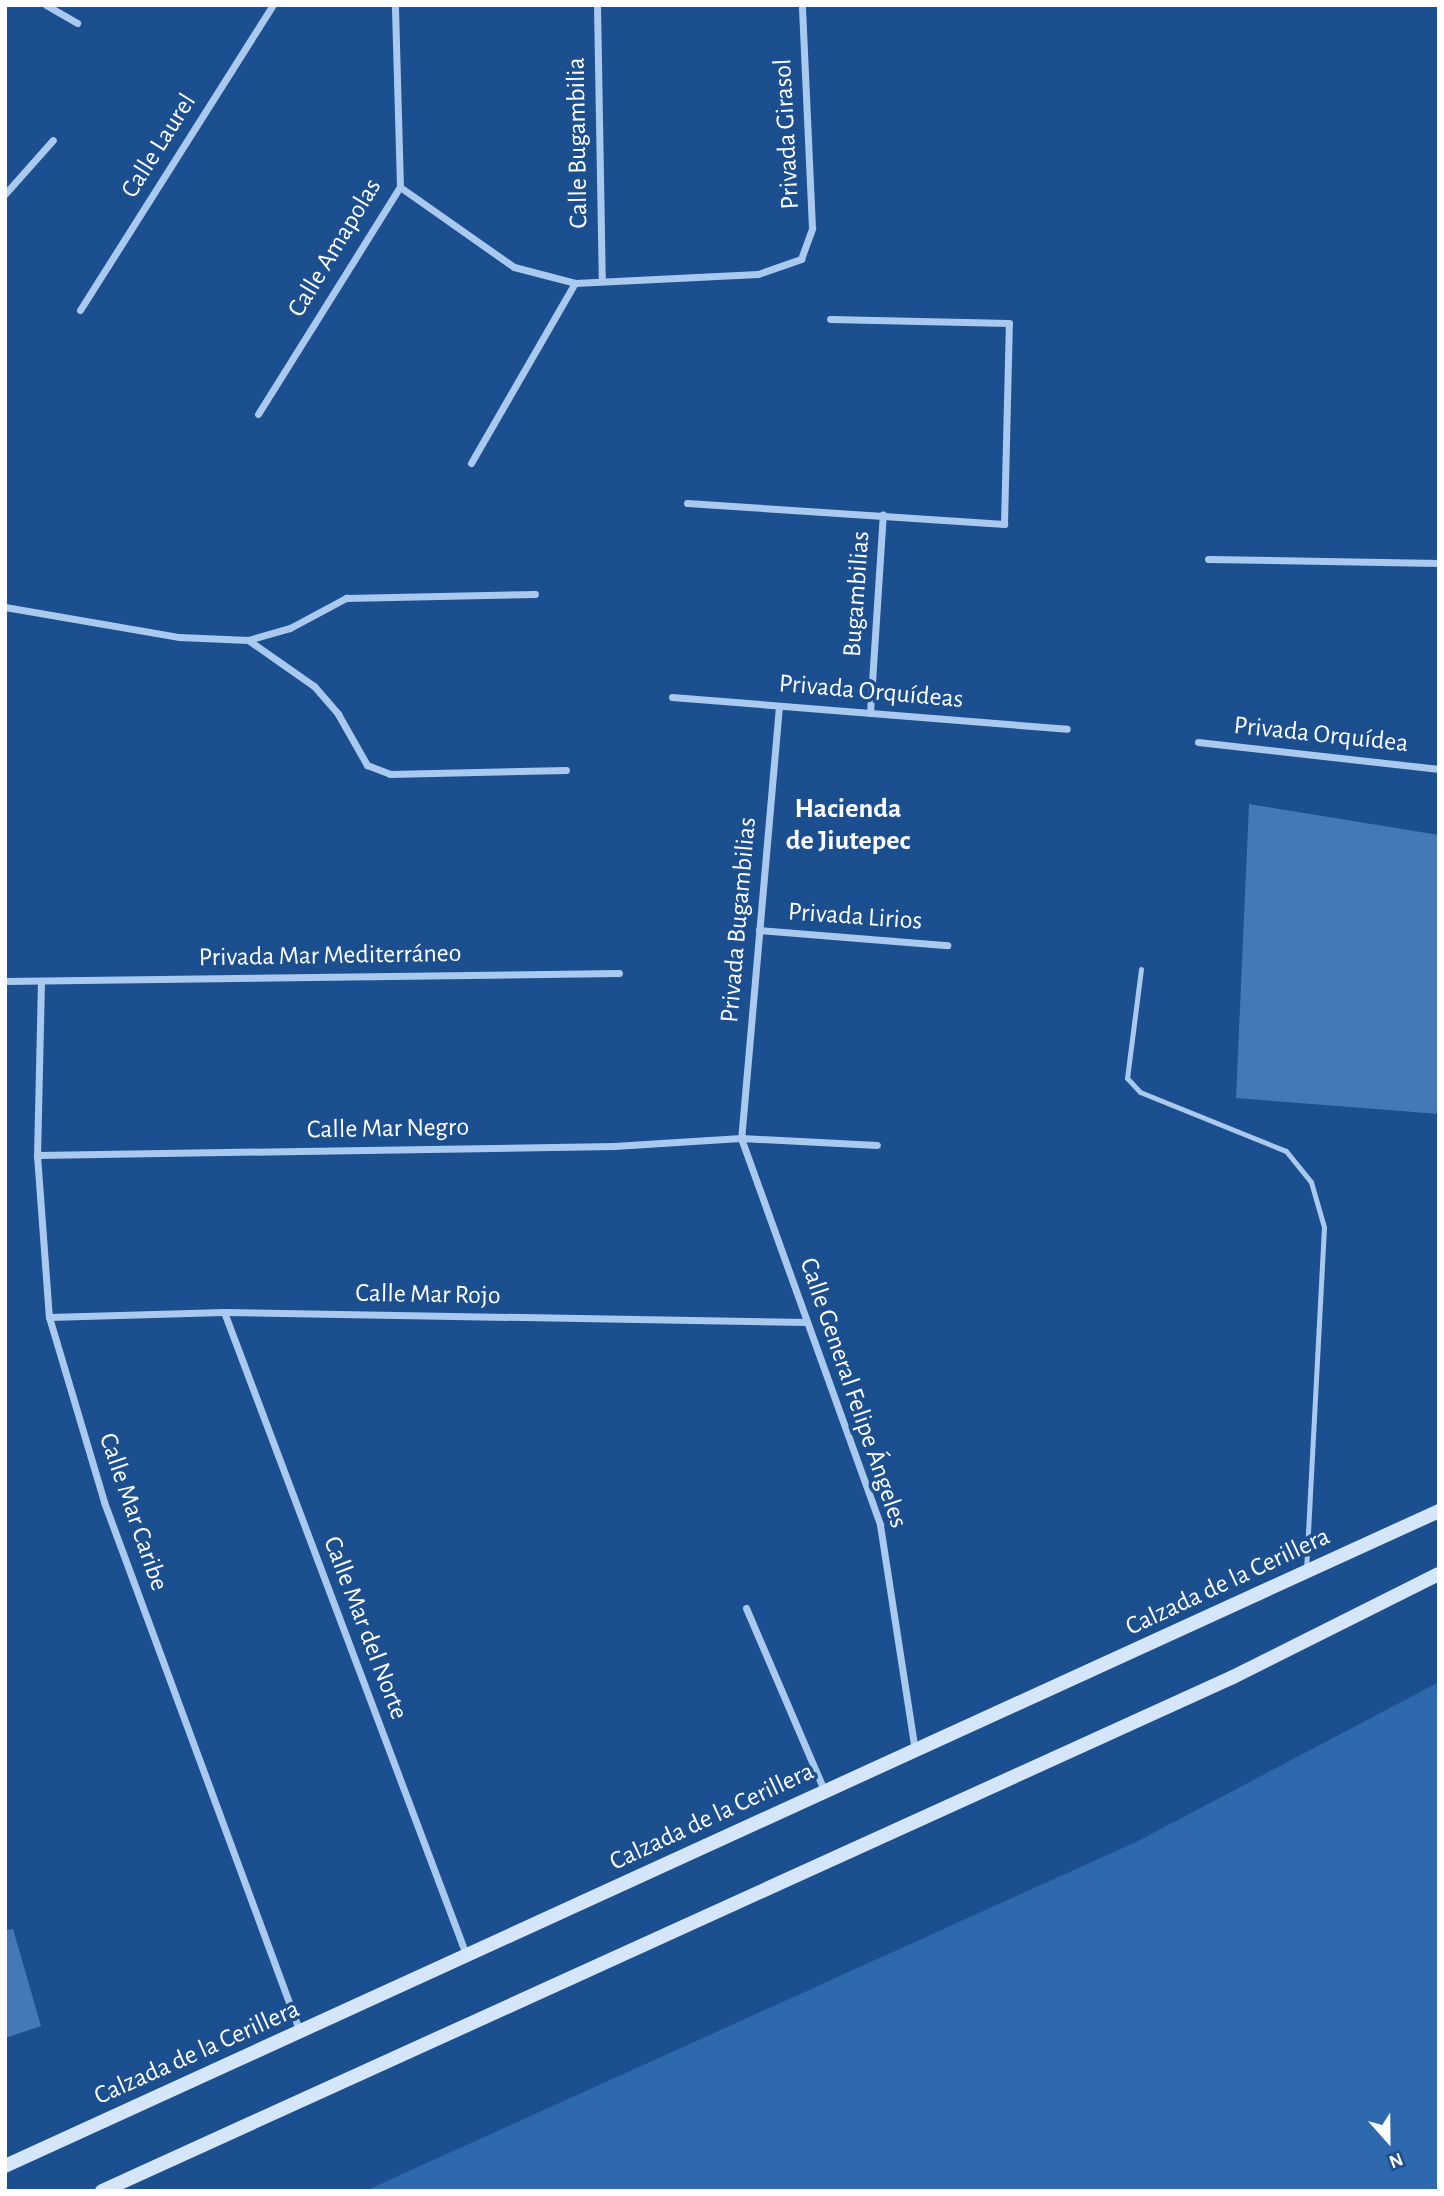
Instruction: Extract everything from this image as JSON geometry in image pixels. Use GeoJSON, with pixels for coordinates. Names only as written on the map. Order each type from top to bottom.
{"type":"FeatureCollection","features":[{"type":"Feature","properties":{"kind":"street"},"geometry":{"type":"LineString","coordinates":[[46,5],[77,23]]}},
{"type":"Feature","properties":{"kind":"street","name":"Calle Laurel"},"geometry":{"type":"LineString","coordinates":[[80,310],[274,5]]}},
{"type":"Feature","properties":{"kind":"street","name":"Calle Amapolas"},"geometry":{"type":"LineString","coordinates":[[258,414],[400,187],[395,5]]}},
{"type":"Feature","properties":{"kind":"street","name":"Calle Bugambilia"},"geometry":{"type":"LineString","coordinates":[[597,5],[602,281]]}},
{"type":"Feature","properties":{"kind":"street","name":"Privada Girasol"},"geometry":{"type":"LineString","coordinates":[[602,281],[758,274],[801,259],[812,228],[802,5]]}},
{"type":"Feature","properties":{"kind":"street"},"geometry":{"type":"LineString","coordinates":[[5,194],[52,140]]}},
{"type":"Feature","properties":{"kind":"street"},"geometry":{"type":"LineString","coordinates":[[400,187],[514,267],[575,283],[602,281]]}},
{"type":"Feature","properties":{"kind":"street"},"geometry":{"type":"LineString","coordinates":[[471,463],[575,283]]}},
{"type":"Feature","properties":{"kind":"street","name":"Bugambilias"},"geometry":{"type":"LineString","coordinates":[[831,318],[1009,323],[1004,524],[883,514],[870,713]]}},
{"type":"Feature","properties":{"kind":"street"},"geometry":{"type":"LineString","coordinates":[[687,503],[883,514]]}},
{"type":"Feature","properties":{"kind":"street"},"geometry":{"type":"LineString","coordinates":[[1208,559],[1439,563]]}},
{"type":"Feature","properties":{"kind":"street"},"geometry":{"type":"LineString","coordinates":[[5,607],[179,637],[248,640],[290,628],[346,598],[536,594]]}},
{"type":"Feature","properties":{"kind":"street"},"geometry":{"type":"LineString","coordinates":[[248,640],[314,687],[338,714],[367,765],[390,774],[566,770]]}},
{"type":"Feature","properties":{"kind":"street","name":"Privada Orquídeas"},"geometry":{"type":"LineString","coordinates":[[672,697],[1067,729]]}},
{"type":"Feature","properties":{"kind":"street","name":"Privada Bugambilias"},"geometry":{"type":"LineString","coordinates":[[741,1138],[779,706]]}},
{"type":"Feature","properties":{"kind":"street","name":"Privada Orquídea"},"geometry":{"type":"LineString","coordinates":[[1198,742],[1439,769]]}},
{"type":"Feature","properties":{"kind":"street","name":"Privada Lirios"},"geometry":{"type":"LineString","coordinates":[[759,930],[947,945]]}},
{"type":"Feature","properties":{"kind":"street","name":"Privada Mar Mediterráneo"},"geometry":{"type":"LineString","coordinates":[[5,981],[619,973]]}},
{"type":"Feature","properties":{"kind":"street","name":"Calle Mar Caribe"},"geometry":{"type":"LineString","coordinates":[[41,981],[37,1155],[49,1317],[104,1502],[301,2034]]}},
{"type":"Feature","properties":{"kind":"street","name":"Calle Mar Negro"},"geometry":{"type":"LineString","coordinates":[[37,1155],[614,1146],[741,1138],[877,1144]]}},
{"type":"Feature","properties":{"kind":"street","name":"Calle General Felipe Ángeles"},"geometry":{"type":"LineString","coordinates":[[741,1138],[880,1525],[915,1750]]}},
{"type":"Feature","properties":{"kind":"street","name":"Calle Mar Rojo"},"geometry":{"type":"LineString","coordinates":[[49,1317],[224,1312],[807,1322]]}},
{"type":"Feature","properties":{"kind":"street","name":"Calle Mar del Norte"},"geometry":{"type":"LineString","coordinates":[[224,1312],[467,1957]]}},
{"type":"Feature","properties":{"kind":"street","name":"Calzada de la Cerillera"},"geometry":{"type":"LineString","coordinates":[[5,2165],[301,2034],[1439,1511]]}},
{"type":"Feature","properties":{"kind":"street"},"geometry":{"type":"LineString","coordinates":[[102,2191],[1233,1677],[1439,1574]]}},
{"type":"Feature","properties":{"kind":"street"},"geometry":{"type":"LineString","coordinates":[[746,1608],[825,1792]]}},
{"type":"Feature","properties":{"kind":"lane"},"geometry":{"type":"LineString","coordinates":[[1141,970],[1127,1079],[1140,1093],[1286,1152],[1311,1182],[1324,1227],[1306,1574]]}},
{"type":"Feature","properties":{"kind":"shaded area"},"geometry":{"type":"Polygon","coordinates":[[[1439,1682],[1439,2191],[365,2191],[1138,1841],[1439,1682]]]}},
{"type":"Feature","properties":{"kind":"building"},"geometry":{"type":"Polygon","coordinates":[[[1249,804],[1439,835],[1439,1114],[1236,1098],[1249,804]]]}},
{"type":"Feature","properties":{"kind":"building"},"geometry":{"type":"Polygon","coordinates":[[[13,1929],[41,2026],[5,2038],[5,1930],[13,1929]]]}},
{"type":"Feature","properties":{"kind":"district","name":"Hacienda de Jiutepec"},"geometry":{"type":"Point","coordinates":[848,825]}}]}
